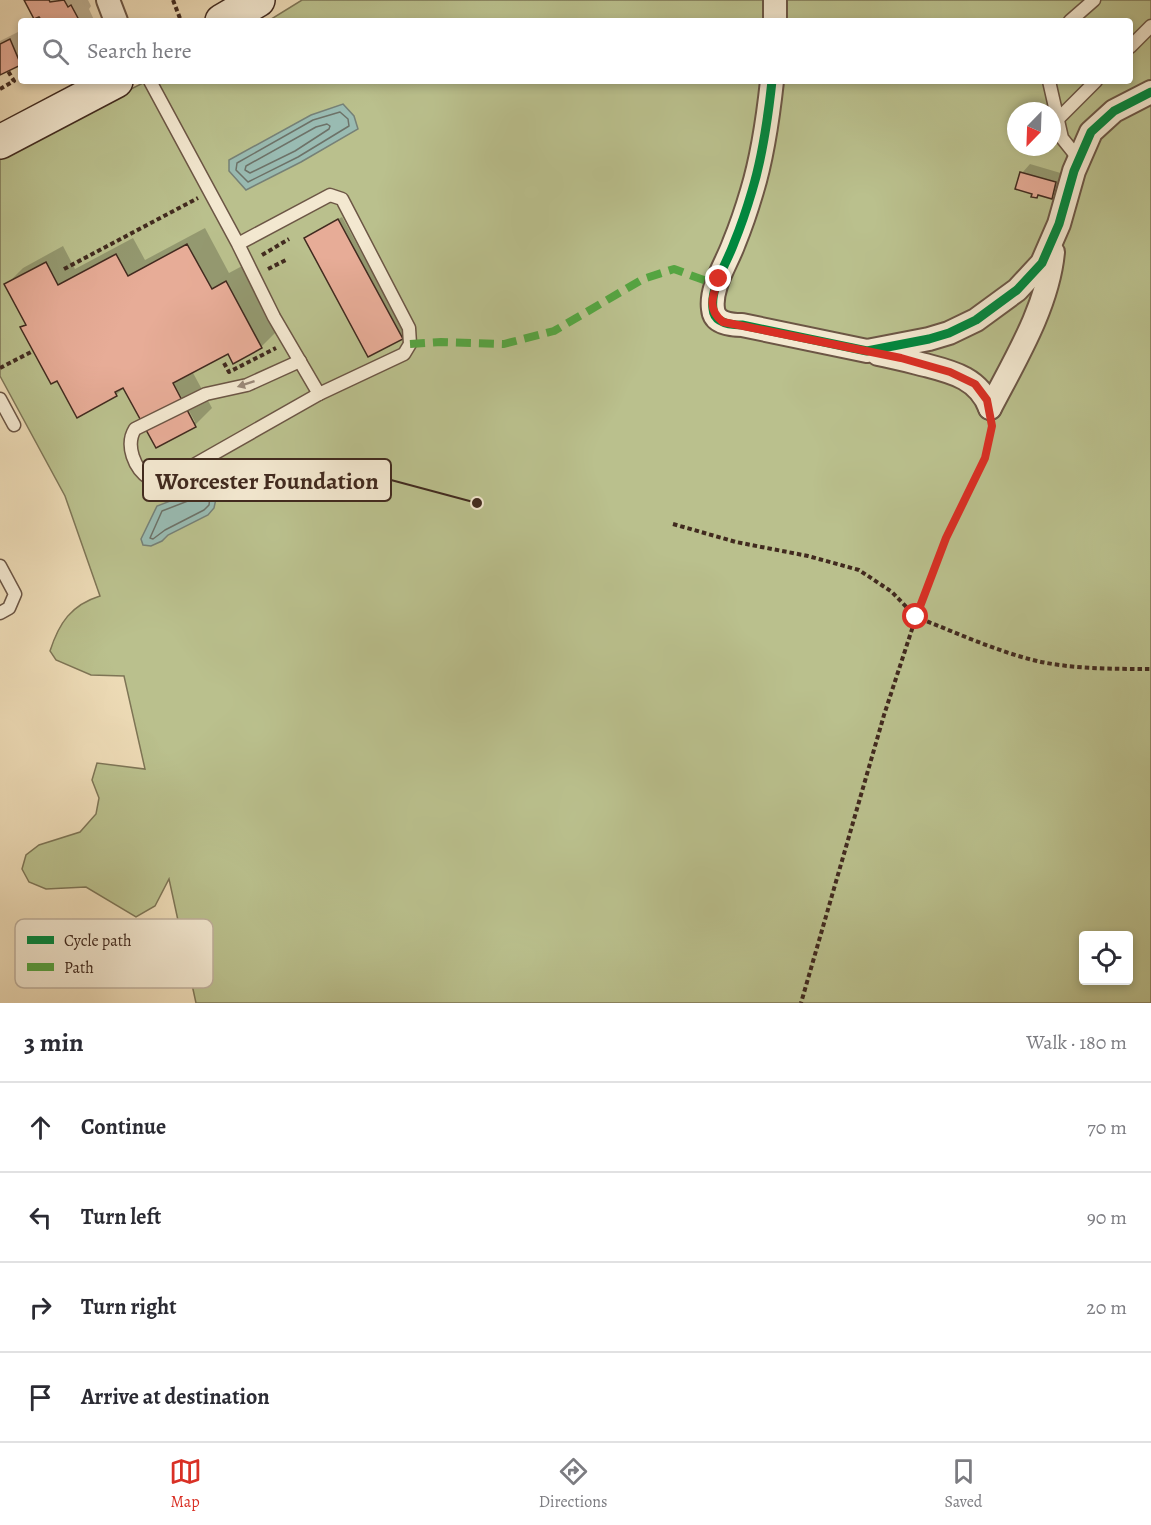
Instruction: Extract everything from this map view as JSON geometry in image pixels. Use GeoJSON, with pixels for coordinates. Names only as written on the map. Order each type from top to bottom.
{"type":"FeatureCollection","features":[{"type":"Feature","properties":{"kind":"main road"},"geometry":{"type":"LineString","coordinates":[[227,18],[258,0]]}},
{"type":"Feature","properties":{"kind":"main road"},"geometry":{"type":"LineString","coordinates":[[0,142],[110,84]]}},
{"type":"Feature","properties":{"kind":"street"},"geometry":{"type":"LineString","coordinates":[[108,0],[115,18]]}},
{"type":"Feature","properties":{"kind":"street"},"geometry":{"type":"LineString","coordinates":[[775,0],[775,18]]}},
{"type":"Feature","properties":{"kind":"street"},"geometry":{"type":"LineString","coordinates":[[772,84],[759,166],[735,242],[715,288],[713,304],[715,316],[728,324],[901,358],[957,374],[975,384],[990,408]]}},
{"type":"Feature","properties":{"kind":"street"},"geometry":{"type":"LineString","coordinates":[[867,351],[950,333],[976,320],[1031,278],[1042,263],[1054,238],[1078,158],[1086,141],[1098,124],[1114,111],[1151,92]]}},
{"type":"Feature","properties":{"kind":"street"},"geometry":{"type":"LineString","coordinates":[[990,408],[1043,298],[1051,272],[1054,238]]}},
{"type":"Feature","properties":{"kind":"lane"},"geometry":{"type":"LineString","coordinates":[[1073,18],[1094,0]]}},
{"type":"Feature","properties":{"kind":"lane"},"geometry":{"type":"LineString","coordinates":[[1133,44],[1151,26]]}},
{"type":"Feature","properties":{"kind":"lane"},"geometry":{"type":"LineString","coordinates":[[152,84],[238,244],[274,317],[319,394]]}},
{"type":"Feature","properties":{"kind":"lane"},"geometry":{"type":"LineString","coordinates":[[1050,84],[1053,102]]}},
{"type":"Feature","properties":{"kind":"lane"},"geometry":{"type":"LineString","coordinates":[[1061,116],[1093,84]]}},
{"type":"Feature","properties":{"kind":"lane"},"geometry":{"type":"LineString","coordinates":[[1061,134],[1078,158]]}},
{"type":"Feature","properties":{"kind":"lane"},"geometry":{"type":"LineString","coordinates":[[238,244],[330,195],[342,199],[409,328],[410,344],[404,354],[319,394],[164,482],[152,481],[140,471],[130,451],[130,437],[135,429],[206,393],[247,385],[300,361]]}},
{"type":"Feature","properties":{"kind":"lane"},"geometry":{"type":"LineString","coordinates":[[0,399],[14,424]]}},
{"type":"Feature","properties":{"kind":"lane"},"geometry":{"type":"LineString","coordinates":[[0,566],[15,594],[9,608],[0,613]]}},
{"type":"Feature","properties":{"kind":"path"},"geometry":{"type":"LineString","coordinates":[[173,0],[181,18]]}},
{"type":"Feature","properties":{"kind":"path"},"geometry":{"type":"LineString","coordinates":[[0,88],[14,81],[8,71]]}},
{"type":"Feature","properties":{"kind":"path"},"geometry":{"type":"LineString","coordinates":[[64,269],[198,197]]}},
{"type":"Feature","properties":{"kind":"path"},"geometry":{"type":"LineString","coordinates":[[274,278],[261,254],[289,239]]}},
{"type":"Feature","properties":{"kind":"path"},"geometry":{"type":"LineString","coordinates":[[224,363],[229,372],[280,346]]}},
{"type":"Feature","properties":{"kind":"path"},"geometry":{"type":"LineString","coordinates":[[0,368],[31,352]]}},
{"type":"Feature","properties":{"kind":"path"},"geometry":{"type":"LineString","coordinates":[[801,1003],[884,715],[916,617],[946,538],[985,458],[992,426],[990,408]]}},
{"type":"Feature","properties":{"kind":"path"},"geometry":{"type":"LineString","coordinates":[[673,524],[736,542],[808,556],[859,570],[892,591],[916,617],[1010,653],[1038,661],[1077,666],[1151,669]]}},
{"type":"Feature","properties":{"kind":"green space"},"geometry":{"type":"Polygon","coordinates":[[[302,0],[1151,0],[1151,1003],[196,1003],[193,988],[213,988],[213,919],[178,919],[169,879],[155,906],[136,917],[86,887],[46,889],[29,882],[22,869],[26,855],[39,845],[80,832],[96,814],[99,798],[92,780],[97,763],[145,769],[124,676],[91,675],[56,660],[50,651],[68,616],[81,604],[100,596],[65,496],[0,376],[0,154],[141,84],[1133,84],[1133,18],[273,18],[302,0]]]}},
{"type":"Feature","properties":{"kind":"water"},"geometry":{"type":"Polygon","coordinates":[[[343,104],[354,116],[358,129],[246,190],[229,171],[229,160],[311,115],[343,104]]]}},
{"type":"Feature","properties":{"kind":"water"},"geometry":{"type":"Polygon","coordinates":[[[215,484],[217,494],[214,508],[208,515],[168,535],[162,541],[151,546],[143,545],[141,539],[157,506],[215,484]]]}},
{"type":"Feature","properties":{"kind":"building"},"geometry":{"type":"Polygon","coordinates":[[[24,0],[49,0],[50,2],[64,0],[68,7],[71,5],[78,18],[39,17],[33,18],[24,0]]]}},
{"type":"Feature","properties":{"kind":"building"},"geometry":{"type":"Polygon","coordinates":[[[10,39],[18,58],[18,66],[0,75],[0,44],[10,39]]]}},
{"type":"Feature","properties":{"kind":"building"},"geometry":{"type":"Polygon","coordinates":[[[1020,172],[1056,182],[1052,199],[1038,195],[1037,198],[1031,197],[1032,194],[1015,189],[1020,172]]]}},
{"type":"Feature","properties":{"kind":"building"},"geometry":{"type":"Polygon","coordinates":[[[338,219],[403,339],[368,357],[304,238],[338,219]]]}},
{"type":"Feature","properties":{"kind":"building"},"geometry":{"type":"Polygon","coordinates":[[[187,244],[212,289],[226,281],[262,348],[233,364],[228,354],[173,383],[196,427],[156,448],[123,388],[115,392],[117,396],[77,418],[57,381],[51,384],[20,327],[26,325],[4,284],[46,262],[58,285],[116,254],[128,276],[187,244]]]}},
{"type":"Feature","properties":{"kind":"marked path"},"geometry":{"type":"LineString","coordinates":[[410,344],[441,342],[504,344],[554,331],[643,279],[674,269],[717,285]]}},
{"type":"Feature","properties":{"kind":"cycle path"},"geometry":{"type":"LineString","coordinates":[[772,84],[765,136],[756,177],[739,230],[716,284],[713,301],[714,314],[719,320],[728,324],[867,351],[949,333],[976,320],[1017,290],[1042,263],[1059,224],[1074,171],[1091,132],[1114,111],[1151,92]]}},
{"type":"Feature","properties":{"kind":"place","name":"Worcester Foundation"},"geometry":{"type":"Point","coordinates":[477,503]}},
{"type":"Feature","properties":{"kind":"route"},"geometry":{"type":"LineString","coordinates":[[719,279],[713,298],[713,310],[715,316],[723,322],[901,358],[957,374],[975,384],[987,400],[992,426],[985,458],[946,538],[916,617]]}}]}
